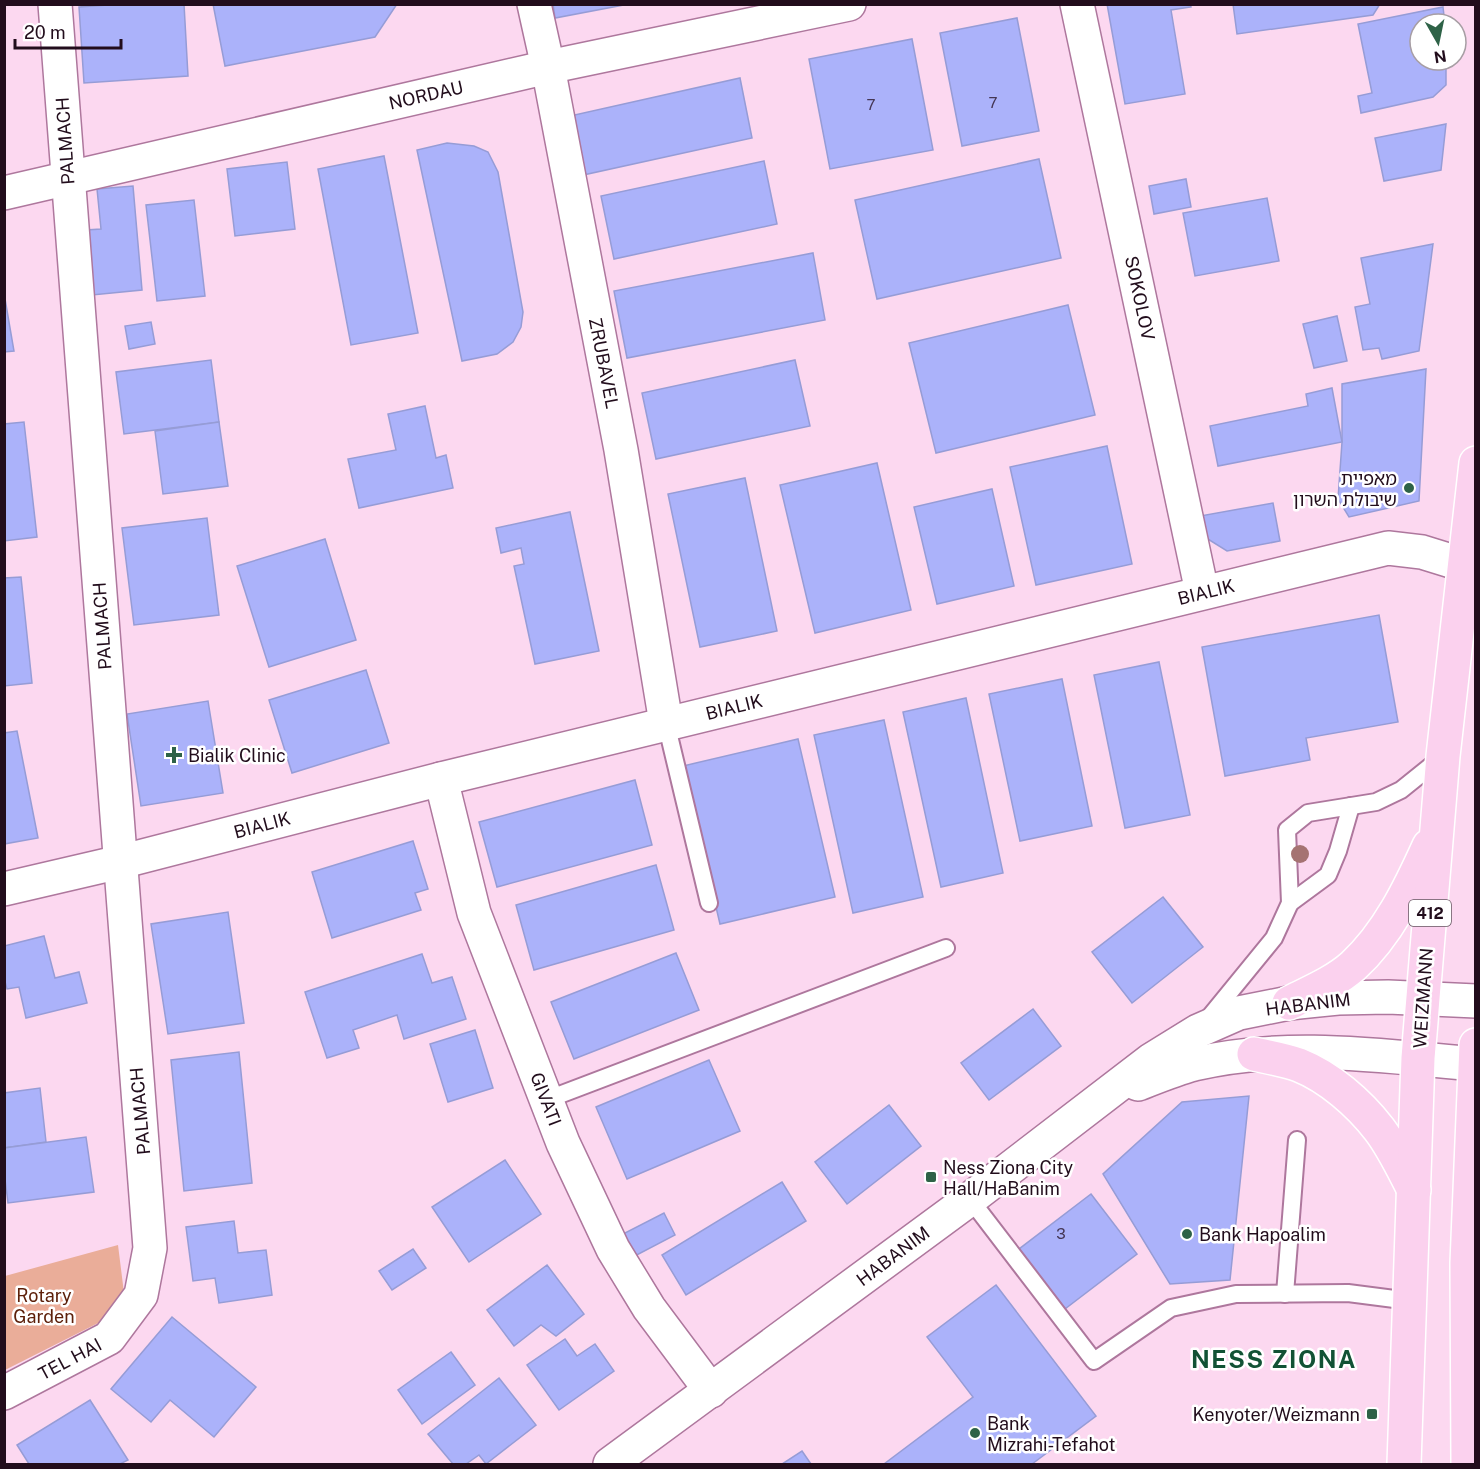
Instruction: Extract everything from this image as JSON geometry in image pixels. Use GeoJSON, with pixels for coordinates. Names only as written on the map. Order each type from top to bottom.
{"type":"FeatureCollection","features":[{"type":"Feature","properties":{"kind":"main road","name":"WEIZMANN"},"geometry":{"type":"LineString","coordinates":[[1404,1464],[1418,1058],[1443,756],[1476,463]]}},
{"type":"Feature","properties":{"kind":"main road"},"geometry":{"type":"LineString","coordinates":[[1289,1003],[1324,986],[1352,966],[1374,942],[1398,908],[1437,828]]}},
{"type":"Feature","properties":{"kind":"main road"},"geometry":{"type":"LineString","coordinates":[[1254,1054],[1298,1065],[1321,1077],[1346,1095],[1379,1128],[1415,1191]]}},
{"type":"Feature","properties":{"kind":"main road"},"geometry":{"type":"LineString","coordinates":[[1468,1464],[1466,1334],[1471,1253],[1475,1058]]}},
{"type":"Feature","properties":{"kind":"street","name":"PALMACH"},"geometry":{"type":"LineString","coordinates":[[55,4],[150,1248]]}},
{"type":"Feature","properties":{"kind":"street","name":"ZRUBAVEL"},"geometry":{"type":"LineString","coordinates":[[534,4],[619,438],[666,723]]}},
{"type":"Feature","properties":{"kind":"street","name":"SOKOLOV"},"geometry":{"type":"LineString","coordinates":[[1077,4],[1202,592]]}},
{"type":"Feature","properties":{"kind":"street","name":"NORDAU"},"geometry":{"type":"LineString","coordinates":[[4,193],[548,67],[840,6]]}},
{"type":"Feature","properties":{"kind":"street","name":"BIALIK"},"geometry":{"type":"LineString","coordinates":[[4,889],[120,862],[666,723],[1388,548],[1422,552],[1464,565]]}},
{"type":"Feature","properties":{"kind":"street","name":"GIVATI"},"geometry":{"type":"LineString","coordinates":[[441,779],[474,913],[563,1143],[613,1249],[649,1308],[711,1391]]}},
{"type":"Feature","properties":{"kind":"street","name":"HABANIM"},"geometry":{"type":"LineString","coordinates":[[610,1464],[970,1199],[1151,1060],[1198,1031],[1239,1013],[1289,1003],[1338,998],[1424,998],[1476,1001]]}},
{"type":"Feature","properties":{"kind":"street","name":"HABANIM"},"geometry":{"type":"LineString","coordinates":[[1108,1095],[1192,1065],[1254,1054],[1313,1051],[1418,1058],[1475,1058]]}},
{"type":"Feature","properties":{"kind":"street","name":"TEL HAI"},"geometry":{"type":"LineString","coordinates":[[4,1393],[109,1338],[141,1295],[150,1248]]}},
{"type":"Feature","properties":{"kind":"street","name":"HABANIM"},"geometry":{"type":"LineString","coordinates":[[651,1464],[676,1416]]}},
{"type":"Feature","properties":{"kind":"lane"},"geometry":{"type":"LineString","coordinates":[[666,723],[709,903]]}},
{"type":"Feature","properties":{"kind":"lane"},"geometry":{"type":"LineString","coordinates":[[1198,1031],[1274,938],[1290,903],[1287,830],[1308,813],[1376,802],[1401,790],[1443,756]]}},
{"type":"Feature","properties":{"kind":"lane"},"geometry":{"type":"LineString","coordinates":[[1290,903],[1328,874],[1338,851],[1351,806]]}},
{"type":"Feature","properties":{"kind":"lane"},"geometry":{"type":"LineString","coordinates":[[546,1100],[946,948]]}},
{"type":"Feature","properties":{"kind":"lane"},"geometry":{"type":"LineString","coordinates":[[1285,1294],[1297,1140]]}},
{"type":"Feature","properties":{"kind":"lane"},"geometry":{"type":"LineString","coordinates":[[970,1199],[1094,1361],[1171,1308],[1236,1294],[1348,1293],[1410,1301]]}},
{"type":"Feature","properties":{"kind":"lane"},"geometry":{"type":"LineString","coordinates":[[1466,1334],[1476,1399]]}},
{"type":"Feature","properties":{"kind":"green space","name":"Rotary Garden"},"geometry":{"type":"Polygon","coordinates":[[[118,1245],[126,1309],[5,1370],[5,1276],[118,1245]]]}},
{"type":"Feature","properties":{"kind":"building"},"geometry":{"type":"Polygon","coordinates":[[[184,4],[188,76],[84,83],[79,7],[184,4]]]}},
{"type":"Feature","properties":{"kind":"building"},"geometry":{"type":"Polygon","coordinates":[[[213,4],[397,4],[375,37],[225,66],[213,4]]]}},
{"type":"Feature","properties":{"kind":"building"},"geometry":{"type":"Polygon","coordinates":[[[553,4],[629,4],[555,18],[553,4]]]}},
{"type":"Feature","properties":{"kind":"building"},"geometry":{"type":"Polygon","coordinates":[[[1107,4],[1190,4],[1191,7],[1171,10],[1185,94],[1125,104],[1107,4]]]}},
{"type":"Feature","properties":{"kind":"building"},"geometry":{"type":"Polygon","coordinates":[[[1233,4],[1380,4],[1373,15],[1237,34],[1233,4]]]}},
{"type":"Feature","properties":{"kind":"building"},"geometry":{"type":"Polygon","coordinates":[[[1443,7],[1444,12],[1418,12],[1443,7]]]}},
{"type":"Feature","properties":{"kind":"building"},"geometry":{"type":"Polygon","coordinates":[[[1408,14],[1408,72],[1446,72],[1446,85],[1433,97],[1361,113],[1358,96],[1372,93],[1358,24],[1408,14]]]}},
{"type":"Feature","properties":{"kind":"building"},"geometry":{"type":"Polygon","coordinates":[[[1017,18],[1039,131],[962,146],[940,33],[1017,18]]]}},
{"type":"Feature","properties":{"kind":"building"},"geometry":{"type":"Polygon","coordinates":[[[912,39],[933,150],[830,169],[809,59],[912,39]]]}},
{"type":"Feature","properties":{"kind":"building"},"geometry":{"type":"Polygon","coordinates":[[[740,78],[752,138],[574,177],[561,118],[740,78]]]}},
{"type":"Feature","properties":{"kind":"building"},"geometry":{"type":"Polygon","coordinates":[[[1446,124],[1441,170],[1384,181],[1375,138],[1446,124]]]}},
{"type":"Feature","properties":{"kind":"building"},"geometry":{"type":"Polygon","coordinates":[[[447,143],[474,146],[488,152],[498,172],[523,312],[521,327],[513,342],[497,354],[462,361],[417,150],[447,143]]]}},
{"type":"Feature","properties":{"kind":"building"},"geometry":{"type":"Polygon","coordinates":[[[384,156],[418,333],[351,345],[318,169],[384,156]]]}},
{"type":"Feature","properties":{"kind":"building"},"geometry":{"type":"Polygon","coordinates":[[[1039,159],[1061,258],[877,299],[855,200],[1039,159]]]}},
{"type":"Feature","properties":{"kind":"building"},"geometry":{"type":"Polygon","coordinates":[[[764,161],[777,224],[614,259],[601,196],[764,161]]]}},
{"type":"Feature","properties":{"kind":"building"},"geometry":{"type":"Polygon","coordinates":[[[287,162],[295,229],[235,236],[227,169],[287,162]]]}},
{"type":"Feature","properties":{"kind":"building"},"geometry":{"type":"Polygon","coordinates":[[[1186,179],[1191,207],[1154,214],[1149,186],[1186,179]]]}},
{"type":"Feature","properties":{"kind":"building"},"geometry":{"type":"Polygon","coordinates":[[[133,186],[142,290],[92,295],[86,230],[101,229],[97,189],[133,186]]]}},
{"type":"Feature","properties":{"kind":"building"},"geometry":{"type":"Polygon","coordinates":[[[1267,198],[1279,261],[1195,276],[1183,213],[1267,198]]]}},
{"type":"Feature","properties":{"kind":"building"},"geometry":{"type":"Polygon","coordinates":[[[194,200],[205,296],[157,301],[146,205],[194,200]]]}},
{"type":"Feature","properties":{"kind":"building"},"geometry":{"type":"Polygon","coordinates":[[[1433,244],[1419,351],[1382,359],[1379,348],[1363,350],[1355,307],[1370,304],[1361,258],[1433,244]]]}},
{"type":"Feature","properties":{"kind":"building"},"geometry":{"type":"Polygon","coordinates":[[[813,253],[825,320],[627,358],[614,291],[813,253]]]}},
{"type":"Feature","properties":{"kind":"building"},"geometry":{"type":"Polygon","coordinates":[[[4,293],[14,351],[4,352],[4,293]]]}},
{"type":"Feature","properties":{"kind":"building"},"geometry":{"type":"Polygon","coordinates":[[[1068,305],[1095,415],[936,453],[909,343],[1068,305]]]}},
{"type":"Feature","properties":{"kind":"building"},"geometry":{"type":"Polygon","coordinates":[[[1337,316],[1347,361],[1314,368],[1303,324],[1337,316]]]}},
{"type":"Feature","properties":{"kind":"building"},"geometry":{"type":"Polygon","coordinates":[[[151,322],[155,344],[129,349],[125,326],[151,322]]]}},
{"type":"Feature","properties":{"kind":"building"},"geometry":{"type":"Polygon","coordinates":[[[211,360],[219,422],[124,434],[116,372],[211,360]]]}},
{"type":"Feature","properties":{"kind":"building"},"geometry":{"type":"Polygon","coordinates":[[[795,360],[810,426],[656,459],[642,393],[795,360]]]}},
{"type":"Feature","properties":{"kind":"building"},"geometry":{"type":"Polygon","coordinates":[[[1426,369],[1419,501],[1349,517],[1338,499],[1342,442],[1342,384],[1426,369]]]}},
{"type":"Feature","properties":{"kind":"building"},"geometry":{"type":"Polygon","coordinates":[[[1332,388],[1342,442],[1218,466],[1210,426],[1308,406],[1306,394],[1332,388]]]}},
{"type":"Feature","properties":{"kind":"building"},"geometry":{"type":"Polygon","coordinates":[[[425,406],[436,458],[446,455],[453,488],[359,508],[348,459],[396,450],[388,414],[425,406]]]}},
{"type":"Feature","properties":{"kind":"building"},"geometry":{"type":"Polygon","coordinates":[[[24,422],[37,537],[4,541],[4,424],[24,422]]]}},
{"type":"Feature","properties":{"kind":"building"},"geometry":{"type":"Polygon","coordinates":[[[219,422],[228,486],[163,494],[155,431],[219,422]]]}},
{"type":"Feature","properties":{"kind":"building"},"geometry":{"type":"Polygon","coordinates":[[[1107,446],[1132,564],[1036,585],[1010,467],[1107,446]]]}},
{"type":"Feature","properties":{"kind":"building"},"geometry":{"type":"Polygon","coordinates":[[[877,463],[911,610],[815,633],[780,485],[877,463]]]}},
{"type":"Feature","properties":{"kind":"building"},"geometry":{"type":"Polygon","coordinates":[[[745,478],[777,631],[700,647],[668,494],[745,478]]]}},
{"type":"Feature","properties":{"kind":"building"},"geometry":{"type":"Polygon","coordinates":[[[992,489],[1014,586],[937,604],[914,507],[992,489]]]}},
{"type":"Feature","properties":{"kind":"building"},"geometry":{"type":"Polygon","coordinates":[[[1273,503],[1280,541],[1227,551],[1203,536],[1200,516],[1273,503]]]}},
{"type":"Feature","properties":{"kind":"building"},"geometry":{"type":"Polygon","coordinates":[[[570,512],[599,651],[535,664],[514,566],[524,564],[521,548],[501,553],[496,528],[570,512]]]}},
{"type":"Feature","properties":{"kind":"building"},"geometry":{"type":"Polygon","coordinates":[[[207,518],[219,615],[134,625],[122,528],[207,518]]]}},
{"type":"Feature","properties":{"kind":"building"},"geometry":{"type":"Polygon","coordinates":[[[325,539],[356,640],[269,667],[237,566],[325,539]]]}},
{"type":"Feature","properties":{"kind":"building"},"geometry":{"type":"Polygon","coordinates":[[[21,577],[32,683],[4,686],[4,578],[21,577]]]}},
{"type":"Feature","properties":{"kind":"building"},"geometry":{"type":"Polygon","coordinates":[[[1379,615],[1398,722],[1306,738],[1310,760],[1225,776],[1202,647],[1379,615]]]}},
{"type":"Feature","properties":{"kind":"building"},"geometry":{"type":"Polygon","coordinates":[[[1159,662],[1190,815],[1125,828],[1094,675],[1159,662]]]}},
{"type":"Feature","properties":{"kind":"building"},"geometry":{"type":"Polygon","coordinates":[[[366,670],[389,743],[292,773],[269,700],[366,670]]]}},
{"type":"Feature","properties":{"kind":"building"},"geometry":{"type":"Polygon","coordinates":[[[1062,679],[1092,826],[1020,841],[989,694],[1062,679]]]}},
{"type":"Feature","properties":{"kind":"building"},"geometry":{"type":"Polygon","coordinates":[[[966,698],[1003,873],[941,887],[903,712],[966,698]]]}},
{"type":"Feature","properties":{"kind":"building"},"geometry":{"type":"Polygon","coordinates":[[[208,701],[223,793],[141,806],[127,714],[208,701]]]}},
{"type":"Feature","properties":{"kind":"building"},"geometry":{"type":"Polygon","coordinates":[[[884,720],[923,897],[853,913],[814,735],[884,720]]]}},
{"type":"Feature","properties":{"kind":"building"},"geometry":{"type":"Polygon","coordinates":[[[17,731],[38,838],[4,844],[4,733],[17,731]]]}},
{"type":"Feature","properties":{"kind":"building"},"geometry":{"type":"Polygon","coordinates":[[[798,739],[835,897],[720,924],[683,766],[798,739]]]}},
{"type":"Feature","properties":{"kind":"building"},"geometry":{"type":"Polygon","coordinates":[[[635,780],[652,845],[497,887],[479,822],[635,780]]]}},
{"type":"Feature","properties":{"kind":"building"},"geometry":{"type":"Polygon","coordinates":[[[413,841],[428,889],[415,893],[421,910],[332,938],[312,872],[413,841]]]}},
{"type":"Feature","properties":{"kind":"building"},"geometry":{"type":"Polygon","coordinates":[[[656,865],[674,930],[534,970],[516,905],[656,865]]]}},
{"type":"Feature","properties":{"kind":"building"},"geometry":{"type":"Polygon","coordinates":[[[1163,897],[1203,947],[1132,1003],[1092,952],[1163,897]]]}},
{"type":"Feature","properties":{"kind":"building"},"geometry":{"type":"Polygon","coordinates":[[[228,912],[244,1023],[168,1034],[151,924],[228,912]]]}},
{"type":"Feature","properties":{"kind":"building"},"geometry":{"type":"Polygon","coordinates":[[[44,936],[55,978],[79,972],[87,1003],[26,1018],[19,987],[7,989],[4,978],[4,946],[44,936]]]}},
{"type":"Feature","properties":{"kind":"building"},"geometry":{"type":"Polygon","coordinates":[[[676,953],[699,1010],[574,1059],[551,1002],[676,953]]]}},
{"type":"Feature","properties":{"kind":"building"},"geometry":{"type":"Polygon","coordinates":[[[422,954],[432,983],[452,977],[466,1019],[404,1039],[397,1015],[353,1030],[359,1048],[327,1058],[305,992],[422,954]]]}},
{"type":"Feature","properties":{"kind":"building"},"geometry":{"type":"Polygon","coordinates":[[[1033,1009],[1061,1046],[989,1100],[961,1063],[1033,1009]]]}},
{"type":"Feature","properties":{"kind":"building"},"geometry":{"type":"Polygon","coordinates":[[[475,1030],[493,1088],[448,1102],[430,1044],[475,1030]]]}},
{"type":"Feature","properties":{"kind":"building"},"geometry":{"type":"Polygon","coordinates":[[[239,1052],[252,1183],[184,1191],[171,1060],[239,1052]]]}},
{"type":"Feature","properties":{"kind":"building"},"geometry":{"type":"Polygon","coordinates":[[[709,1060],[740,1131],[627,1179],[596,1107],[709,1060]]]}},
{"type":"Feature","properties":{"kind":"building"},"geometry":{"type":"Polygon","coordinates":[[[40,1088],[46,1142],[4,1148],[4,1093],[40,1088]]]}},
{"type":"Feature","properties":{"kind":"building","name":"Bank Hapoalim"},"geometry":{"type":"Polygon","coordinates":[[[1249,1096],[1230,1280],[1170,1284],[1103,1174],[1182,1102],[1249,1096]]]}},
{"type":"Feature","properties":{"kind":"building"},"geometry":{"type":"Polygon","coordinates":[[[889,1105],[921,1146],[847,1204],[815,1162],[889,1105]]]}},
{"type":"Feature","properties":{"kind":"building"},"geometry":{"type":"Polygon","coordinates":[[[86,1137],[94,1192],[8,1203],[4,1148],[86,1137]]]}},
{"type":"Feature","properties":{"kind":"building"},"geometry":{"type":"Polygon","coordinates":[[[505,1160],[541,1214],[469,1262],[432,1207],[505,1160]]]}},
{"type":"Feature","properties":{"kind":"building"},"geometry":{"type":"Polygon","coordinates":[[[782,1182],[806,1221],[686,1295],[662,1255],[782,1182]]]}},
{"type":"Feature","properties":{"kind":"building"},"geometry":{"type":"Polygon","coordinates":[[[1091,1194],[1137,1254],[1061,1312],[1015,1252],[1091,1194]]]}},
{"type":"Feature","properties":{"kind":"building"},"geometry":{"type":"Polygon","coordinates":[[[664,1213],[675,1235],[631,1258],[619,1236],[664,1213]]]}},
{"type":"Feature","properties":{"kind":"building"},"geometry":{"type":"Polygon","coordinates":[[[234,1221],[238,1253],[266,1250],[272,1295],[219,1303],[215,1278],[193,1281],[186,1227],[234,1221]]]}},
{"type":"Feature","properties":{"kind":"building"},"geometry":{"type":"Polygon","coordinates":[[[413,1249],[426,1268],[392,1290],[379,1271],[413,1249]]]}},
{"type":"Feature","properties":{"kind":"building"},"geometry":{"type":"Polygon","coordinates":[[[547,1265],[584,1314],[556,1336],[541,1325],[514,1346],[487,1310],[547,1265]]]}},
{"type":"Feature","properties":{"kind":"building"},"geometry":{"type":"Polygon","coordinates":[[[996,1285],[1096,1416],[1032,1464],[884,1464],[973,1397],[927,1337],[996,1285]]]}},
{"type":"Feature","properties":{"kind":"building"},"geometry":{"type":"Polygon","coordinates":[[[172,1317],[256,1387],[214,1437],[170,1400],[151,1422],[111,1389],[172,1317]]]}},
{"type":"Feature","properties":{"kind":"building"},"geometry":{"type":"Polygon","coordinates":[[[565,1339],[577,1356],[595,1344],[614,1371],[559,1410],[527,1365],[565,1339]]]}},
{"type":"Feature","properties":{"kind":"building"},"geometry":{"type":"Polygon","coordinates":[[[451,1352],[475,1385],[422,1424],[398,1390],[451,1352]]]}},
{"type":"Feature","properties":{"kind":"building"},"geometry":{"type":"Polygon","coordinates":[[[499,1378],[536,1425],[486,1464],[479,1455],[466,1464],[453,1464],[428,1434],[499,1378]]]}},
{"type":"Feature","properties":{"kind":"building"},"geometry":{"type":"Polygon","coordinates":[[[90,1400],[128,1460],[120,1464],[29,1464],[17,1445],[90,1400]]]}},
{"type":"Feature","properties":{"kind":"building"},"geometry":{"type":"Polygon","coordinates":[[[802,1451],[811,1464],[782,1464],[802,1451]]]}},
{"type":"Feature","properties":{"kind":"place","name":"מאפיית שיבולת השרון"},"geometry":{"type":"Point","coordinates":[1409,488]}},
{"type":"Feature","properties":{"kind":"place","name":"Bialik Clinic"},"geometry":{"type":"Point","coordinates":[174,755]}},
{"type":"Feature","properties":{"kind":"place","name":"Ness Ziona City Hall/HaBanim"},"geometry":{"type":"Point","coordinates":[931,1177]}},
{"type":"Feature","properties":{"kind":"place","name":"Bank Hapoalim"},"geometry":{"type":"Point","coordinates":[1187,1234]}},
{"type":"Feature","properties":{"kind":"place","name":"Kenyoter/Weizmann"},"geometry":{"type":"Point","coordinates":[1372,1414]}},
{"type":"Feature","properties":{"kind":"place","name":"Bank Mizrahi-Tefahot"},"geometry":{"type":"Point","coordinates":[975,1433]}},
{"type":"Feature","properties":{"kind":"district","name":"NESS ZIONA"},"geometry":{"type":"Point","coordinates":[1274,1359]}}]}
